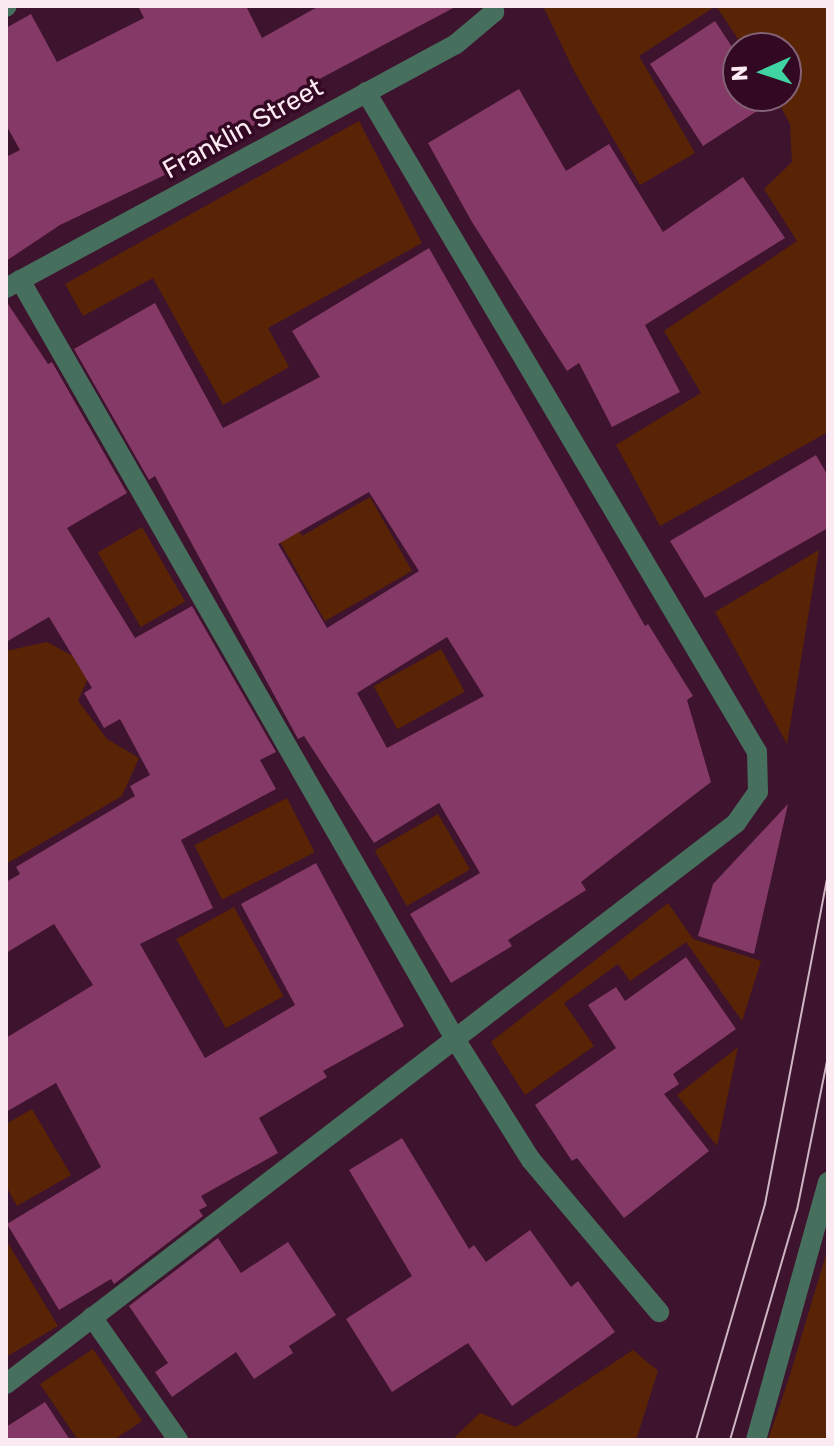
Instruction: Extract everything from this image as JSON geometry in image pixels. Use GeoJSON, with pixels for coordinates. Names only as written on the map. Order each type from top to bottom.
{"type":"FeatureCollection","features":[{"type":"Feature","properties":{"kind":"street","name":"Franklin Street"},"geometry":{"type":"LineString","coordinates":[[13,284],[456,44],[494,12],[493,6]]}},
{"type":"Feature","properties":{"kind":"street"},"geometry":{"type":"LineString","coordinates":[[6,1384],[736,823],[758,792],[757,752],[366,92]]}},
{"type":"Feature","properties":{"kind":"street"},"geometry":{"type":"LineString","coordinates":[[13,284],[455,1039],[531,1160],[659,1312]]}},
{"type":"Feature","properties":{"kind":"street"},"geometry":{"type":"LineString","coordinates":[[756,1440],[828,1182]]}},
{"type":"Feature","properties":{"kind":"street"},"geometry":{"type":"LineString","coordinates":[[92,1317],[178,1440]]}},
{"type":"Feature","properties":{"kind":"shaded area"},"geometry":{"type":"Polygon","coordinates":[[[543,6],[716,6],[639,56],[695,153],[640,185],[574,71],[543,6]]]}},
{"type":"Feature","properties":{"kind":"shaded area"},"geometry":{"type":"Polygon","coordinates":[[[716,6],[828,6],[828,432],[660,526],[616,445],[701,393],[664,331],[797,241],[764,189],[792,162],[790,124],[784,112],[802,112],[802,32],[733,32],[716,6]]]}},
{"type":"Feature","properties":{"kind":"shaded area"},"geometry":{"type":"Polygon","coordinates":[[[359,121],[422,243],[268,328],[289,367],[223,405],[153,278],[83,316],[65,284],[359,121]]]}},
{"type":"Feature","properties":{"kind":"shaded area"},"geometry":{"type":"Polygon","coordinates":[[[274,486],[302,536],[370,497],[412,571],[325,621],[279,540],[274,486]]]}},
{"type":"Feature","properties":{"kind":"shaded area"},"geometry":{"type":"Polygon","coordinates":[[[142,527],[185,601],[141,627],[98,552],[142,527]]]}},
{"type":"Feature","properties":{"kind":"shaded area"},"geometry":{"type":"Polygon","coordinates":[[[819,550],[787,744],[715,612],[819,550]]]}},
{"type":"Feature","properties":{"kind":"shaded area"},"geometry":{"type":"Polygon","coordinates":[[[47,642],[93,667],[78,701],[107,739],[139,758],[122,796],[6,864],[6,651],[47,642]]]}},
{"type":"Feature","properties":{"kind":"shaded area"},"geometry":{"type":"Polygon","coordinates":[[[441,649],[465,692],[397,729],[374,686],[441,649]]]}},
{"type":"Feature","properties":{"kind":"shaded area"},"geometry":{"type":"Polygon","coordinates":[[[287,798],[315,852],[222,900],[194,845],[287,798]]]}},
{"type":"Feature","properties":{"kind":"shaded area"},"geometry":{"type":"Polygon","coordinates":[[[438,814],[470,869],[407,906],[375,850],[438,814]]]}},
{"type":"Feature","properties":{"kind":"shaded area"},"geometry":{"type":"Polygon","coordinates":[[[668,903],[693,939],[761,961],[742,1021],[686,942],[630,981],[618,964],[564,1003],[594,1046],[525,1095],[491,1042],[668,903]]]}},
{"type":"Feature","properties":{"kind":"shaded area"},"geometry":{"type":"Polygon","coordinates":[[[234,907],[283,996],[226,1028],[176,939],[234,907]]]}},
{"type":"Feature","properties":{"kind":"shaded area"},"geometry":{"type":"Polygon","coordinates":[[[738,1047],[717,1146],[677,1095],[738,1047]]]}},
{"type":"Feature","properties":{"kind":"shaded area"},"geometry":{"type":"Polygon","coordinates":[[[32,1109],[71,1175],[17,1206],[6,1186],[6,1124],[32,1109]]]}},
{"type":"Feature","properties":{"kind":"shaded area"},"geometry":{"type":"Polygon","coordinates":[[[6,1240],[58,1326],[6,1357],[6,1240]]]}},
{"type":"Feature","properties":{"kind":"shaded area"},"geometry":{"type":"Polygon","coordinates":[[[828,1248],[828,1440],[768,1440],[789,1378],[828,1248]]]}},
{"type":"Feature","properties":{"kind":"shaded area"},"geometry":{"type":"Polygon","coordinates":[[[93,1349],[142,1421],[114,1440],[78,1440],[40,1384],[93,1349]]]}},
{"type":"Feature","properties":{"kind":"shaded area"},"geometry":{"type":"Polygon","coordinates":[[[633,1350],[658,1371],[636,1440],[452,1440],[480,1413],[516,1427],[633,1350]]]}},
{"type":"Feature","properties":{"kind":"building"},"geometry":{"type":"Polygon","coordinates":[[[138,6],[246,6],[262,38],[319,6],[457,6],[295,92],[299,101],[215,146],[217,150],[60,225],[6,261],[6,157],[20,150],[6,125],[6,28],[31,14],[57,62],[144,18],[138,6]]]}},
{"type":"Feature","properties":{"kind":"building"},"geometry":{"type":"Polygon","coordinates":[[[715,21],[722,32],[722,112],[755,112],[703,146],[650,64],[715,21]]]}},
{"type":"Feature","properties":{"kind":"building"},"geometry":{"type":"Polygon","coordinates":[[[519,89],[566,171],[609,144],[663,232],[743,177],[785,238],[645,325],[680,392],[612,427],[579,363],[567,371],[472,222],[428,143],[519,89]]]}},
{"type":"Feature","properties":{"kind":"building"},"geometry":{"type":"Polygon","coordinates":[[[429,248],[645,626],[648,624],[693,696],[687,700],[711,782],[581,882],[586,890],[508,940],[512,946],[451,983],[410,914],[480,873],[439,803],[374,843],[304,736],[298,739],[155,476],[149,480],[74,349],[155,303],[223,428],[320,377],[292,331],[429,248]],[[369,492],[278,544],[327,628],[419,571],[369,492]],[[447,637],[357,693],[387,748],[484,696],[447,637]]]}},
{"type":"Feature","properties":{"kind":"building"},"geometry":{"type":"Polygon","coordinates":[[[6,301],[48,364],[52,362],[127,493],[67,528],[135,638],[192,606],[276,752],[260,760],[276,789],[181,840],[213,908],[140,944],[205,1058],[295,1005],[241,904],[316,863],[404,1026],[323,1071],[327,1077],[259,1118],[278,1153],[201,1196],[207,1206],[199,1210],[203,1216],[114,1284],[111,1279],[59,1310],[7,1224],[101,1167],[56,1083],[6,1112],[6,1038],[93,985],[54,924],[6,953],[6,882],[20,874],[16,867],[135,796],[130,786],[150,775],[120,719],[104,728],[84,693],[92,688],[49,617],[6,642],[6,301]]]}},
{"type":"Feature","properties":{"kind":"building"},"geometry":{"type":"Polygon","coordinates":[[[816,455],[828,476],[828,528],[705,598],[670,541],[816,455]]]}},
{"type":"Feature","properties":{"kind":"building"},"geometry":{"type":"Polygon","coordinates":[[[788,804],[754,954],[698,936],[713,884],[788,804]]]}},
{"type":"Feature","properties":{"kind":"building"},"geometry":{"type":"Polygon","coordinates":[[[686,957],[736,1029],[673,1074],[679,1084],[664,1094],[709,1151],[624,1218],[577,1158],[572,1161],[535,1105],[616,1048],[588,1005],[616,987],[625,1001],[686,957]]]}},
{"type":"Feature","properties":{"kind":"building"},"geometry":{"type":"Polygon","coordinates":[[[402,1138],[469,1249],[474,1245],[486,1262],[530,1230],[571,1287],[578,1281],[615,1332],[512,1406],[468,1343],[392,1392],[346,1319],[412,1276],[349,1170],[402,1138]]]}},
{"type":"Feature","properties":{"kind":"building"},"geometry":{"type":"Polygon","coordinates":[[[218,1238],[241,1273],[288,1242],[336,1315],[289,1346],[293,1353],[254,1379],[236,1352],[172,1397],[155,1372],[168,1363],[129,1306],[218,1238]]]}},
{"type":"Feature","properties":{"kind":"building"},"geometry":{"type":"Polygon","coordinates":[[[45,1402],[70,1440],[6,1440],[6,1427],[45,1402]]]}},
{"type":"Feature","properties":{"kind":"tram line"},"geometry":{"type":"LineString","coordinates":[[696,1440],[765,1204],[828,875]]}},
{"type":"Feature","properties":{"kind":"tram line"},"geometry":{"type":"LineString","coordinates":[[730,1440],[797,1210],[828,1056]]}}]}
